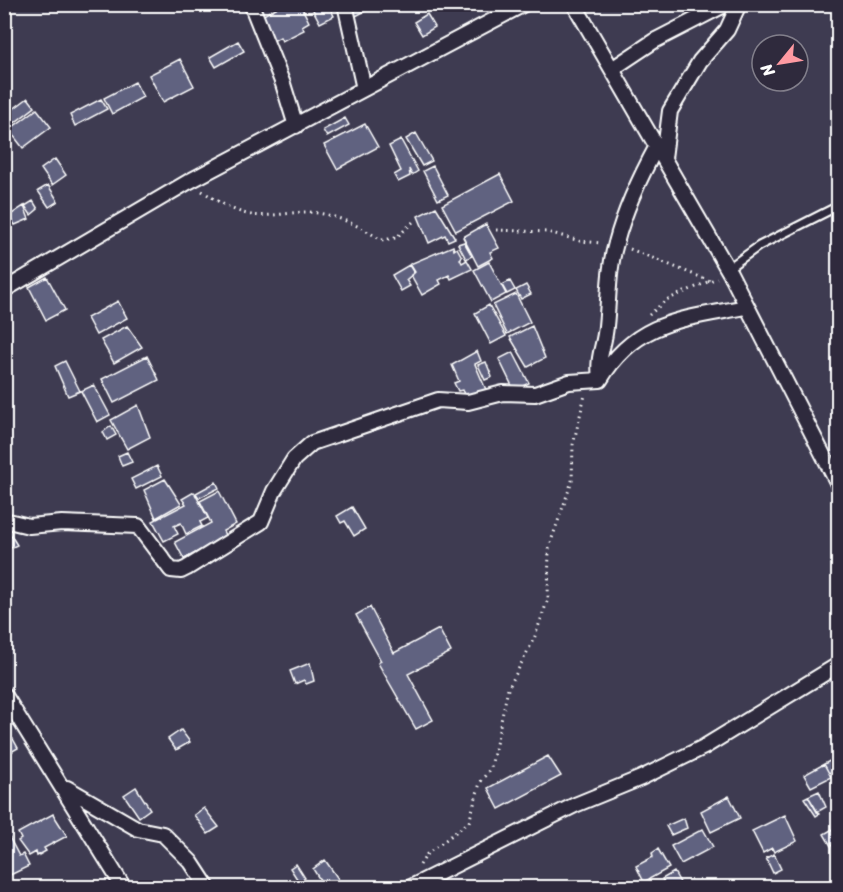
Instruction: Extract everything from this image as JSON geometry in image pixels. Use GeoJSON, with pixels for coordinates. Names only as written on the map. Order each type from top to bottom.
{"type":"FeatureCollection","features":[{"type":"Feature","properties":{"kind":"street"},"geometry":{"type":"LineString","coordinates":[[251,4],[283,84],[296,126]]}},
{"type":"Feature","properties":{"kind":"street"},"geometry":{"type":"LineString","coordinates":[[345,4],[364,89]]}},
{"type":"Feature","properties":{"kind":"street"},"geometry":{"type":"LineString","coordinates":[[4,290],[188,182],[524,4]]}},
{"type":"Feature","properties":{"kind":"street"},"geometry":{"type":"LineString","coordinates":[[574,4],[729,271],[838,484]]}},
{"type":"Feature","properties":{"kind":"street"},"geometry":{"type":"LineString","coordinates":[[612,69],[654,41],[726,4]]}},
{"type":"Feature","properties":{"kind":"street"},"geometry":{"type":"LineString","coordinates":[[664,160],[670,111],[700,61],[727,30],[739,4]]}},
{"type":"Feature","properties":{"kind":"street"},"geometry":{"type":"LineString","coordinates":[[600,380],[597,358],[606,328],[606,305],[616,244],[637,182],[657,146]]}},
{"type":"Feature","properties":{"kind":"street"},"geometry":{"type":"LineString","coordinates":[[600,380],[609,364],[642,333],[668,323],[746,307]]}},
{"type":"Feature","properties":{"kind":"street"},"geometry":{"type":"LineString","coordinates":[[4,520],[29,526],[62,523],[138,526],[171,570],[181,571],[261,522],[274,491],[294,459],[312,443],[438,400],[468,402],[503,393],[535,394],[569,382],[600,380]]}},
{"type":"Feature","properties":{"kind":"street"},"geometry":{"type":"LineString","coordinates":[[409,888],[574,805],[641,778],[704,747],[838,665]]}},
{"type":"Feature","properties":{"kind":"street"},"geometry":{"type":"LineString","coordinates":[[4,694],[124,888]]}},
{"type":"Feature","properties":{"kind":"street"},"geometry":{"type":"LineString","coordinates":[[60,784],[84,801],[138,829],[163,834],[191,862],[208,888]]}},
{"type":"Feature","properties":{"kind":"lane"},"geometry":{"type":"LineString","coordinates":[[729,271],[759,246],[838,206]]}},
{"type":"Feature","properties":{"kind":"path"},"geometry":{"type":"LineString","coordinates":[[188,182],[229,208],[254,215],[307,212],[340,219],[366,230],[381,240],[396,238],[414,221]]}},
{"type":"Feature","properties":{"kind":"path"},"geometry":{"type":"LineString","coordinates":[[644,319],[666,300],[729,271]]}},
{"type":"Feature","properties":{"kind":"path"},"geometry":{"type":"LineString","coordinates":[[416,872],[427,854],[469,822],[480,783],[490,767],[508,689],[534,639],[548,599],[549,547],[572,480],[573,445],[584,395],[600,380]]}},
{"type":"Feature","properties":{"kind":"building"},"geometry":{"type":"Polygon","coordinates":[[[283,4],[300,4],[309,22],[302,26],[304,30],[282,41],[280,37],[271,42],[258,18],[283,4]]]}},
{"type":"Feature","properties":{"kind":"building"},"geometry":{"type":"Polygon","coordinates":[[[310,4],[328,4],[334,16],[320,23],[310,4]]]}},
{"type":"Feature","properties":{"kind":"building"},"geometry":{"type":"Polygon","coordinates":[[[350,4],[378,4],[356,16],[350,4]]]}},
{"type":"Feature","properties":{"kind":"building"},"geometry":{"type":"Polygon","coordinates":[[[427,14],[435,27],[422,35],[414,22],[427,14]]]}},
{"type":"Feature","properties":{"kind":"building"},"geometry":{"type":"Polygon","coordinates":[[[238,41],[244,51],[216,67],[210,57],[238,41]]]}},
{"type":"Feature","properties":{"kind":"building"},"geometry":{"type":"Polygon","coordinates":[[[180,59],[194,86],[163,102],[149,75],[180,59]]]}},
{"type":"Feature","properties":{"kind":"building"},"geometry":{"type":"Polygon","coordinates":[[[135,82],[143,97],[112,114],[104,98],[135,82]]]}},
{"type":"Feature","properties":{"kind":"building"},"geometry":{"type":"Polygon","coordinates":[[[28,98],[35,107],[9,127],[4,116],[28,98]]]}},
{"type":"Feature","properties":{"kind":"building"},"geometry":{"type":"Polygon","coordinates":[[[101,99],[107,109],[75,126],[70,115],[101,99]]]}},
{"type":"Feature","properties":{"kind":"building"},"geometry":{"type":"Polygon","coordinates":[[[37,109],[51,127],[23,148],[9,130],[37,109]]]}},
{"type":"Feature","properties":{"kind":"building"},"geometry":{"type":"Polygon","coordinates":[[[345,118],[349,125],[327,137],[323,130],[345,118]]]}},
{"type":"Feature","properties":{"kind":"building"},"geometry":{"type":"Polygon","coordinates":[[[365,124],[378,147],[337,169],[324,145],[365,124]]]}},
{"type":"Feature","properties":{"kind":"building"},"geometry":{"type":"Polygon","coordinates":[[[416,133],[432,161],[422,166],[406,139],[416,133]]]}},
{"type":"Feature","properties":{"kind":"building"},"geometry":{"type":"Polygon","coordinates":[[[401,140],[418,171],[412,175],[409,169],[410,176],[398,182],[394,175],[401,171],[389,146],[401,140]]]}},
{"type":"Feature","properties":{"kind":"building"},"geometry":{"type":"Polygon","coordinates":[[[55,159],[66,175],[52,185],[41,169],[55,159]]]}},
{"type":"Feature","properties":{"kind":"building"},"geometry":{"type":"Polygon","coordinates":[[[433,166],[448,195],[438,200],[423,171],[433,166]]]}},
{"type":"Feature","properties":{"kind":"building"},"geometry":{"type":"Polygon","coordinates":[[[500,174],[514,201],[456,231],[442,205],[500,174]]]}},
{"type":"Feature","properties":{"kind":"building"},"geometry":{"type":"Polygon","coordinates":[[[48,185],[58,201],[49,207],[38,191],[48,185]]]}},
{"type":"Feature","properties":{"kind":"building"},"geometry":{"type":"Polygon","coordinates":[[[33,201],[38,209],[31,215],[25,206],[33,201]]]}},
{"type":"Feature","properties":{"kind":"building"},"geometry":{"type":"Polygon","coordinates":[[[24,206],[29,219],[15,225],[9,216],[24,206]]]}},
{"type":"Feature","properties":{"kind":"building"},"geometry":{"type":"Polygon","coordinates":[[[436,207],[455,238],[448,241],[445,235],[429,243],[418,216],[436,207]]]}},
{"type":"Feature","properties":{"kind":"building"},"geometry":{"type":"Polygon","coordinates":[[[486,224],[499,248],[490,252],[493,258],[478,266],[463,237],[486,224]]]}},
{"type":"Feature","properties":{"kind":"building"},"geometry":{"type":"Polygon","coordinates":[[[464,242],[472,256],[466,259],[458,244],[464,242]]]}},
{"type":"Feature","properties":{"kind":"building"},"geometry":{"type":"Polygon","coordinates":[[[453,246],[454,250],[457,248],[462,257],[460,259],[462,263],[467,260],[472,269],[451,279],[449,275],[439,280],[441,284],[422,295],[411,275],[415,272],[410,264],[453,246]]]}},
{"type":"Feature","properties":{"kind":"building"},"geometry":{"type":"Polygon","coordinates":[[[489,262],[506,294],[491,302],[474,270],[489,262]]]}},
{"type":"Feature","properties":{"kind":"building"},"geometry":{"type":"Polygon","coordinates":[[[409,265],[414,273],[406,280],[410,286],[401,291],[392,275],[409,265]]]}},
{"type":"Feature","properties":{"kind":"building"},"geometry":{"type":"Polygon","coordinates":[[[47,277],[65,310],[46,320],[29,287],[47,277]]]}},
{"type":"Feature","properties":{"kind":"building"},"geometry":{"type":"Polygon","coordinates":[[[510,281],[515,290],[507,294],[502,285],[510,281]]]}},
{"type":"Feature","properties":{"kind":"building"},"geometry":{"type":"Polygon","coordinates":[[[526,285],[531,294],[521,299],[516,290],[526,285]]]}},
{"type":"Feature","properties":{"kind":"building"},"geometry":{"type":"Polygon","coordinates":[[[516,294],[530,322],[507,334],[493,305],[516,294]]]}},
{"type":"Feature","properties":{"kind":"building"},"geometry":{"type":"Polygon","coordinates":[[[118,301],[127,318],[96,335],[87,318],[118,301]]]}},
{"type":"Feature","properties":{"kind":"building"},"geometry":{"type":"Polygon","coordinates":[[[489,305],[506,336],[491,344],[475,313],[489,305]]]}},
{"type":"Feature","properties":{"kind":"building"},"geometry":{"type":"Polygon","coordinates":[[[127,326],[142,347],[114,363],[101,340],[127,326]]]}},
{"type":"Feature","properties":{"kind":"building"},"geometry":{"type":"Polygon","coordinates":[[[532,326],[545,358],[528,367],[510,337],[532,326]]]}},
{"type":"Feature","properties":{"kind":"building"},"geometry":{"type":"Polygon","coordinates":[[[477,351],[481,361],[475,364],[487,392],[467,400],[462,390],[458,391],[454,383],[459,381],[452,365],[477,351]]]}},
{"type":"Feature","properties":{"kind":"building"},"geometry":{"type":"Polygon","coordinates":[[[513,352],[529,383],[514,390],[499,359],[513,352]]]}},
{"type":"Feature","properties":{"kind":"building"},"geometry":{"type":"Polygon","coordinates":[[[147,356],[159,380],[114,403],[102,379],[147,356]]]}},
{"type":"Feature","properties":{"kind":"building"},"geometry":{"type":"Polygon","coordinates":[[[65,361],[80,391],[68,396],[55,366],[65,361]]]}},
{"type":"Feature","properties":{"kind":"building"},"geometry":{"type":"Polygon","coordinates":[[[486,362],[492,377],[485,380],[478,365],[486,362]]]}},
{"type":"Feature","properties":{"kind":"building"},"geometry":{"type":"Polygon","coordinates":[[[94,385],[110,415],[97,422],[81,391],[94,385]]]}},
{"type":"Feature","properties":{"kind":"building"},"geometry":{"type":"Polygon","coordinates":[[[138,405],[150,437],[127,449],[111,420],[138,405]]]}},
{"type":"Feature","properties":{"kind":"building"},"geometry":{"type":"Polygon","coordinates":[[[111,426],[116,435],[107,440],[103,432],[111,426]]]}},
{"type":"Feature","properties":{"kind":"building"},"geometry":{"type":"Polygon","coordinates":[[[127,452],[132,462],[122,466],[118,456],[127,452]]]}},
{"type":"Feature","properties":{"kind":"building"},"geometry":{"type":"Polygon","coordinates":[[[157,466],[162,476],[136,489],[131,479],[157,466]]]}},
{"type":"Feature","properties":{"kind":"building"},"geometry":{"type":"Polygon","coordinates":[[[165,479],[181,504],[156,518],[144,490],[165,479]]]}},
{"type":"Feature","properties":{"kind":"building"},"geometry":{"type":"Polygon","coordinates":[[[216,482],[219,488],[199,498],[196,493],[216,482]]]}},
{"type":"Feature","properties":{"kind":"building"},"geometry":{"type":"Polygon","coordinates":[[[219,491],[236,524],[223,531],[226,537],[184,559],[175,542],[211,523],[200,501],[219,491]]]}},
{"type":"Feature","properties":{"kind":"building"},"geometry":{"type":"Polygon","coordinates":[[[194,492],[208,518],[200,522],[202,526],[186,534],[181,523],[174,526],[178,534],[164,541],[153,521],[186,504],[182,499],[194,492]]]}},
{"type":"Feature","properties":{"kind":"building"},"geometry":{"type":"Polygon","coordinates":[[[352,507],[365,529],[354,536],[345,521],[341,523],[337,516],[352,507]]]}},
{"type":"Feature","properties":{"kind":"building"},"geometry":{"type":"Polygon","coordinates":[[[4,524],[17,545],[4,551],[4,524]]]}},
{"type":"Feature","properties":{"kind":"building"},"geometry":{"type":"Polygon","coordinates":[[[370,607],[394,653],[439,629],[451,652],[408,674],[433,720],[416,729],[378,663],[381,661],[356,615],[370,607]]]}},
{"type":"Feature","properties":{"kind":"building"},"geometry":{"type":"Polygon","coordinates":[[[310,663],[314,681],[306,684],[304,680],[295,684],[290,671],[310,663]]]}},
{"type":"Feature","properties":{"kind":"building"},"geometry":{"type":"Polygon","coordinates":[[[181,730],[190,742],[176,750],[168,739],[181,730]]]}},
{"type":"Feature","properties":{"kind":"building"},"geometry":{"type":"Polygon","coordinates":[[[4,738],[8,741],[13,739],[18,748],[4,756],[4,738]]]}},
{"type":"Feature","properties":{"kind":"building"},"geometry":{"type":"Polygon","coordinates":[[[548,756],[561,776],[499,809],[488,788],[548,756]]]}},
{"type":"Feature","properties":{"kind":"building"},"geometry":{"type":"Polygon","coordinates":[[[837,757],[838,768],[829,773],[824,764],[837,757]]]}},
{"type":"Feature","properties":{"kind":"building"},"geometry":{"type":"Polygon","coordinates":[[[824,764],[831,777],[811,787],[804,775],[824,764]]]}},
{"type":"Feature","properties":{"kind":"building"},"geometry":{"type":"Polygon","coordinates":[[[136,787],[150,809],[139,817],[124,795],[136,787]]]}},
{"type":"Feature","properties":{"kind":"building"},"geometry":{"type":"Polygon","coordinates":[[[819,791],[826,807],[817,812],[808,796],[819,791]]]}},
{"type":"Feature","properties":{"kind":"building"},"geometry":{"type":"Polygon","coordinates":[[[729,796],[740,818],[711,832],[701,811],[729,796]]]}},
{"type":"Feature","properties":{"kind":"building"},"geometry":{"type":"Polygon","coordinates":[[[808,796],[819,814],[816,816],[804,798],[808,796]]]}},
{"type":"Feature","properties":{"kind":"building"},"geometry":{"type":"Polygon","coordinates":[[[204,808],[219,827],[208,834],[194,815],[204,808]]]}},
{"type":"Feature","properties":{"kind":"building"},"geometry":{"type":"Polygon","coordinates":[[[53,814],[67,836],[44,848],[46,851],[37,856],[36,852],[29,856],[18,841],[21,839],[18,833],[53,814]]]}},
{"type":"Feature","properties":{"kind":"building"},"geometry":{"type":"Polygon","coordinates":[[[785,815],[797,841],[774,852],[772,848],[763,853],[752,831],[785,815]]]}},
{"type":"Feature","properties":{"kind":"building"},"geometry":{"type":"Polygon","coordinates":[[[684,818],[687,828],[671,835],[666,826],[684,818]]]}},
{"type":"Feature","properties":{"kind":"building"},"geometry":{"type":"Polygon","coordinates":[[[838,826],[838,842],[831,846],[824,834],[838,826]]]}},
{"type":"Feature","properties":{"kind":"building"},"geometry":{"type":"Polygon","coordinates":[[[703,829],[713,847],[681,864],[671,846],[703,829]]]}},
{"type":"Feature","properties":{"kind":"building"},"geometry":{"type":"Polygon","coordinates":[[[9,837],[19,856],[23,854],[29,866],[4,878],[4,839],[9,837]]]}},
{"type":"Feature","properties":{"kind":"building"},"geometry":{"type":"Polygon","coordinates":[[[658,849],[669,868],[644,882],[636,866],[653,857],[652,853],[658,849]]]}},
{"type":"Feature","properties":{"kind":"building"},"geometry":{"type":"Polygon","coordinates":[[[774,854],[781,869],[773,873],[766,858],[774,854]]]}},
{"type":"Feature","properties":{"kind":"building"},"geometry":{"type":"Polygon","coordinates":[[[325,860],[339,880],[328,888],[325,888],[313,869],[325,860]]]}},
{"type":"Feature","properties":{"kind":"building"},"geometry":{"type":"Polygon","coordinates":[[[296,864],[305,878],[299,882],[290,868],[296,864]]]}},
{"type":"Feature","properties":{"kind":"building"},"geometry":{"type":"Polygon","coordinates":[[[674,872],[683,888],[667,888],[662,879],[674,872]]]}}]}
